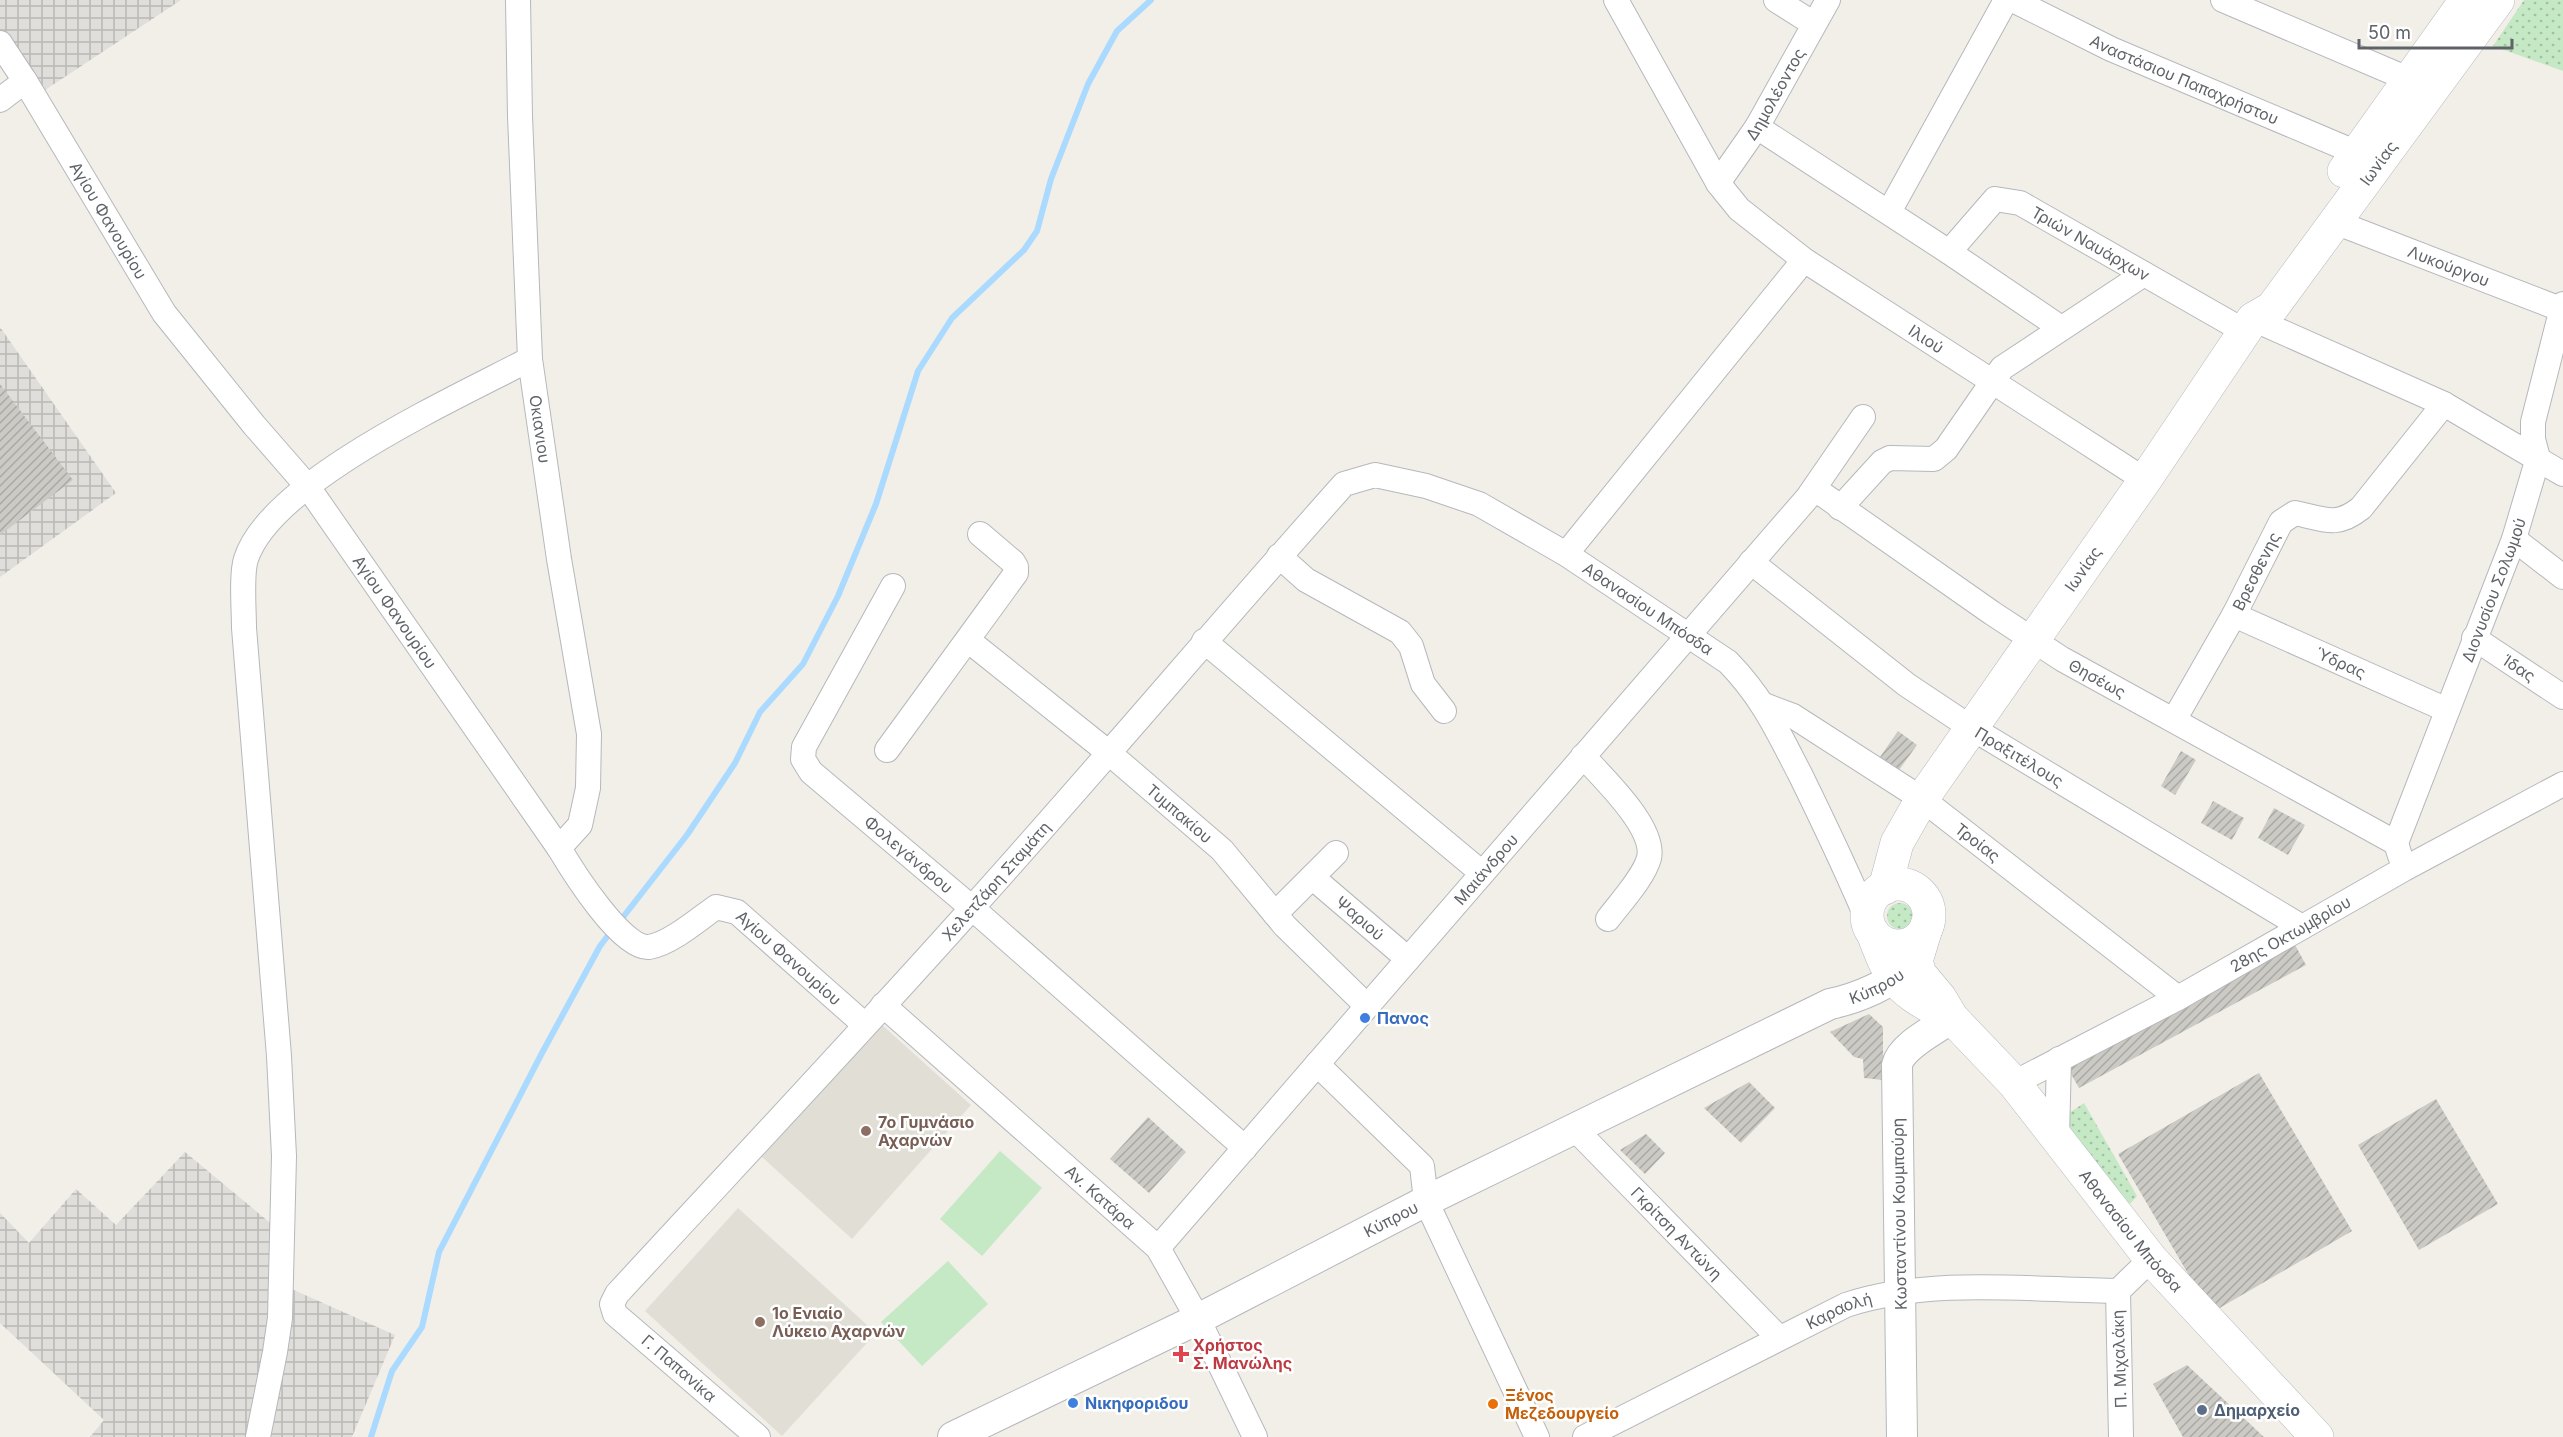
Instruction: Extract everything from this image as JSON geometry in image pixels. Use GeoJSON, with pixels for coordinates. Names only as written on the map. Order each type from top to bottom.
{"type":"FeatureCollection","features":[{"type":"Feature","properties":{"kind":"main road","name":"Ιωνίας"},"geometry":{"type":"LineString","coordinates":[[2249,325],[2272,308],[2335,222],[2420,84],[2466,0]]}},
{"type":"Feature","properties":{"kind":"main road","name":"Ιωνίας"},"geometry":{"type":"LineString","coordinates":[[1885,888],[1897,843],[1916,808],[1970,727],[2145,480],[2249,325],[2257,296],[2357,153],[2498,0]]}},
{"type":"Feature","properties":{"kind":"main road"},"geometry":{"type":"LineString","coordinates":[[1886,950],[1886,943],[1903,945],[1918,939],[1927,914],[1913,867],[1916,808]]}},
{"type":"Feature","properties":{"kind":"main road"},"geometry":{"type":"LineString","coordinates":[[1886,950],[1868,911],[1871,900],[1885,888],[1896,885],[1908,886],[1919,893],[1927,914]]}},
{"type":"Feature","properties":{"kind":"main road","name":"Κύπρου"},"geometry":{"type":"LineString","coordinates":[[1886,950],[1927,914]]}},
{"type":"Feature","properties":{"kind":"main road","name":"Αθανασίου Μπόσδα"},"geometry":{"type":"LineString","coordinates":[[1886,950],[1920,1001],[1952,1018],[2014,1083],[2151,1259],[2317,1437]]}},
{"type":"Feature","properties":{"kind":"street","name":"Οκιανιου"},"geometry":{"type":"LineString","coordinates":[[518,0],[520,116],[530,359],[559,559],[589,734],[588,788],[580,825],[559,848]]}},
{"type":"Feature","properties":{"kind":"street","name":"Ιλιού"},"geometry":{"type":"LineString","coordinates":[[1616,0],[1718,183],[1738,209],[1804,260],[2145,480]]}},
{"type":"Feature","properties":{"kind":"street"},"geometry":{"type":"LineString","coordinates":[[1776,0],[1814,24]]}},
{"type":"Feature","properties":{"kind":"street","name":"Δημολέοντος"},"geometry":{"type":"LineString","coordinates":[[1718,183],[1757,127],[1827,0]]}},
{"type":"Feature","properties":{"kind":"street"},"geometry":{"type":"LineString","coordinates":[[1889,212],[2006,0]]}},
{"type":"Feature","properties":{"kind":"street","name":"Αναστάσιου Παπαχρήστου"},"geometry":{"type":"LineString","coordinates":[[2013,0],[2111,49],[2357,153]]}},
{"type":"Feature","properties":{"kind":"street"},"geometry":{"type":"LineString","coordinates":[[2223,0],[2420,84]]}},
{"type":"Feature","properties":{"kind":"street","name":"Αγίου Φανουρίου"},"geometry":{"type":"LineString","coordinates":[[0,43],[164,313],[254,425],[308,487],[559,848],[582,887],[623,934],[635,945],[649,947],[672,937],[716,907],[737,912],[865,1025]]}},
{"type":"Feature","properties":{"kind":"street"},"geometry":{"type":"LineString","coordinates":[[0,100],[25,81]]}},
{"type":"Feature","properties":{"kind":"street"},"geometry":{"type":"LineString","coordinates":[[1757,127],[1889,212],[2061,328]]}},
{"type":"Feature","properties":{"kind":"street","name":"Τριών Ναυάρχων"},"geometry":{"type":"LineString","coordinates":[[1949,252],[1995,199],[2020,203],[2144,274],[2249,325],[2444,404],[2563,474]]}},
{"type":"Feature","properties":{"kind":"street","name":"Λυκούργου"},"geometry":{"type":"LineString","coordinates":[[2335,222],[2562,307]]}},
{"type":"Feature","properties":{"kind":"street"},"geometry":{"type":"LineString","coordinates":[[1566,555],[1804,260]]}},
{"type":"Feature","properties":{"kind":"street"},"geometry":{"type":"LineString","coordinates":[[1840,508],[1882,462],[1890,458],[1934,459],[1946,449],[2002,368],[2144,274]]}},
{"type":"Feature","properties":{"kind":"street","name":"Διονυσίου Σολωμού"},"geometry":{"type":"LineString","coordinates":[[2396,843],[2514,539],[2538,458],[2533,439],[2534,422],[2562,307]]}},
{"type":"Feature","properties":{"kind":"street"},"geometry":{"type":"LineString","coordinates":[[258,1437],[275,1352],[279,1318],[284,1156],[279,1056],[243,628],[245,561],[264,527],[308,487],[369,444],[530,359]]}},
{"type":"Feature","properties":{"kind":"street","name":"Βρεσθενης"},"geometry":{"type":"LineString","coordinates":[[2174,720],[2234,615],[2281,522],[2295,513],[2336,521],[2347,519],[2361,508],[2444,404]]}},
{"type":"Feature","properties":{"kind":"street","name":"Μαιάνδρου"},"geometry":{"type":"LineString","coordinates":[[1158,1248],[1813,491],[1863,417]]}},
{"type":"Feature","properties":{"kind":"street","name":"Αθανασίου Μπόσδα"},"geometry":{"type":"LineString","coordinates":[[1375,475],[1426,486],[1479,504],[1566,555],[1728,662],[1764,705],[1835,843],[1886,950]]}},
{"type":"Feature","properties":{"kind":"street","name":"Χελετζάρη Σταμάτη"},"geometry":{"type":"LineString","coordinates":[[617,1294],[972,908],[1344,484],[1361,477],[1375,475]]}},
{"type":"Feature","properties":{"kind":"street","name":"Θησέως"},"geometry":{"type":"LineString","coordinates":[[1813,491],[2033,641],[2396,843]]}},
{"type":"Feature","properties":{"kind":"street"},"geometry":{"type":"LineString","coordinates":[[887,750],[1017,573],[1017,567],[1013,562],[980,534]]}},
{"type":"Feature","properties":{"kind":"street"},"geometry":{"type":"LineString","coordinates":[[2514,539],[2563,577]]}},
{"type":"Feature","properties":{"kind":"street"},"geometry":{"type":"LineString","coordinates":[[1279,556],[1306,580],[1400,632],[1411,646],[1423,684],[1444,711]]}},
{"type":"Feature","properties":{"kind":"street","name":"Πραξιτέλους"},"geometry":{"type":"LineString","coordinates":[[1751,562],[1907,685],[1970,727],[2302,927]]}},
{"type":"Feature","properties":{"kind":"street","name":"Φολεγάνδρου"},"geometry":{"type":"LineString","coordinates":[[893,586],[804,747],[803,759],[811,772],[972,908],[1245,1148]]}},
{"type":"Feature","properties":{"kind":"street","name":"Ύδρας"},"geometry":{"type":"LineString","coordinates":[[2234,615],[2447,710]]}},
{"type":"Feature","properties":{"kind":"street","name":"Ίδας"},"geometry":{"type":"LineString","coordinates":[[2474,638],[2563,697]]}},
{"type":"Feature","properties":{"kind":"street","name":"Τυμπακίου"},"geometry":{"type":"LineString","coordinates":[[969,640],[1109,753],[1222,850],[1299,941],[1367,1006]]}},
{"type":"Feature","properties":{"kind":"street"},"geometry":{"type":"LineString","coordinates":[[1204,641],[1482,873]]}},
{"type":"Feature","properties":{"kind":"street","name":"Τροίας"},"geometry":{"type":"LineString","coordinates":[[1764,705],[1793,717],[2178,998]]}},
{"type":"Feature","properties":{"kind":"street"},"geometry":{"type":"LineString","coordinates":[[1583,756],[1618,794],[1640,824],[1651,846],[1648,861],[1608,919]]}},
{"type":"Feature","properties":{"kind":"street","name":"28ης Οκτωμβρίου"},"geometry":{"type":"LineString","coordinates":[[2014,1083],[2178,998],[2404,869],[2563,784]]}},
{"type":"Feature","properties":{"kind":"street","name":"Αθανασίου Μπόσδα"},"geometry":{"type":"LineString","coordinates":[[1835,843],[1885,888]]}},
{"type":"Feature","properties":{"kind":"street"},"geometry":{"type":"LineString","coordinates":[[2396,843],[2404,869]]}},
{"type":"Feature","properties":{"kind":"street"},"geometry":{"type":"LineString","coordinates":[[1275,914],[1336,853]]}},
{"type":"Feature","properties":{"kind":"street","name":"Ψαριού"},"geometry":{"type":"LineString","coordinates":[[1312,877],[1408,959]]}},
{"type":"Feature","properties":{"kind":"street","name":"Κύπρου"},"geometry":{"type":"LineString","coordinates":[[953,1437],[1198,1319],[1426,1200],[1830,1004],[1873,969],[1886,950]]}},
{"type":"Feature","properties":{"kind":"street","name":"Αν. Κατάρα"},"geometry":{"type":"LineString","coordinates":[[883,1005],[1158,1248],[1198,1319],[1255,1437]]}},
{"type":"Feature","properties":{"kind":"street","name":"Κωσταντίνου Κουμπούρη"},"geometry":{"type":"LineString","coordinates":[[1902,1437],[1897,1065],[1898,1057],[1906,1050],[1952,1018]]}},
{"type":"Feature","properties":{"kind":"street"},"geometry":{"type":"LineString","coordinates":[[2057,1136],[2059,1059]]}},
{"type":"Feature","properties":{"kind":"street"},"geometry":{"type":"LineString","coordinates":[[1317,1064],[1422,1166],[1426,1200],[1537,1437]]}},
{"type":"Feature","properties":{"kind":"street","name":"Γκρίτση Αντώνη"},"geometry":{"type":"LineString","coordinates":[[1574,1128],[1779,1338]]}},
{"type":"Feature","properties":{"kind":"street","name":"Π. Μιχαλάκη"},"geometry":{"type":"LineString","coordinates":[[2121,1437],[2118,1291],[2151,1259]]}},
{"type":"Feature","properties":{"kind":"street","name":"Καραολή"},"geometry":{"type":"LineString","coordinates":[[1585,1437],[1846,1305],[1901,1291],[2002,1288],[2118,1291]]}},
{"type":"Feature","properties":{"kind":"street","name":"Γ. Παπανίκα"},"geometry":{"type":"LineString","coordinates":[[617,1294],[612,1304],[615,1314],[758,1437]]}},
{"type":"Feature","properties":{"kind":"shaded area"},"geometry":{"type":"Polygon","coordinates":[[[0,0],[181,0],[27,102],[0,55],[0,0]]]}},
{"type":"Feature","properties":{"kind":"shaded area"},"geometry":{"type":"Polygon","coordinates":[[[0,327],[116,493],[0,577],[0,327]]]}},
{"type":"Feature","properties":{"kind":"shaded area","name":"7ο Γυμνάσιο Αχαρνών"},"geometry":{"type":"Polygon","coordinates":[[[881,1024],[971,1105],[852,1239],[762,1157],[881,1024]]]}},
{"type":"Feature","properties":{"kind":"shaded area"},"geometry":{"type":"Polygon","coordinates":[[[185,1152],[286,1236],[278,1283],[395,1335],[352,1437],[90,1437],[104,1420],[0,1323],[0,1213],[29,1243],[76,1189],[116,1225],[185,1152]]]}},
{"type":"Feature","properties":{"kind":"shaded area","name":"1ο Ενιαίο Λύκειο Αχαρνών"},"geometry":{"type":"Polygon","coordinates":[[[738,1208],[876,1333],[782,1436],[645,1311],[738,1208]]]}},
{"type":"Feature","properties":{"kind":"green space"},"geometry":{"type":"Polygon","coordinates":[[[2524,0],[2563,0],[2563,71],[2493,46],[2524,0]]]}},
{"type":"Feature","properties":{"kind":"green space"},"geometry":{"type":"Polygon","coordinates":[[[1900,903],[1909,907],[1913,916],[1909,925],[1900,929],[1891,925],[1887,916],[1891,907],[1900,903]]]}},
{"type":"Feature","properties":{"kind":"green space"},"geometry":{"type":"Polygon","coordinates":[[[2084,1103],[2137,1196],[2130,1204],[2069,1130],[2066,1115],[2084,1103]]]}},
{"type":"Feature","properties":{"kind":"green space"},"geometry":{"type":"Polygon","coordinates":[[[1000,1151],[1042,1188],[982,1256],[940,1219],[1000,1151]]]}},
{"type":"Feature","properties":{"kind":"green space"},"geometry":{"type":"Polygon","coordinates":[[[948,1261],[988,1304],[922,1366],[881,1322],[948,1261]]]}},
{"type":"Feature","properties":{"kind":"building"},"geometry":{"type":"Polygon","coordinates":[[[0,384],[73,480],[0,535],[0,384]]]}},
{"type":"Feature","properties":{"kind":"building"},"geometry":{"type":"Polygon","coordinates":[[[1898,731],[1917,745],[1899,770],[1880,757],[1898,731]]]}},
{"type":"Feature","properties":{"kind":"building"},"geometry":{"type":"Polygon","coordinates":[[[2181,751],[2196,760],[2175,795],[2161,786],[2181,751]]]}},
{"type":"Feature","properties":{"kind":"building"},"geometry":{"type":"Polygon","coordinates":[[[2213,801],[2244,818],[2232,840],[2201,823],[2213,801]]]}},
{"type":"Feature","properties":{"kind":"building"},"geometry":{"type":"Polygon","coordinates":[[[2274,808],[2305,825],[2288,855],[2258,838],[2274,808]]]}},
{"type":"Feature","properties":{"kind":"building"},"geometry":{"type":"Polygon","coordinates":[[[2294,943],[2306,965],[2079,1088],[2067,1067],[2294,943]]]}},
{"type":"Feature","properties":{"kind":"building"},"geometry":{"type":"Polygon","coordinates":[[[1869,1014],[1883,1027],[1883,1080],[1864,1078],[1863,1059],[1854,1057],[1830,1032],[1869,1014]]]}},
{"type":"Feature","properties":{"kind":"building"},"geometry":{"type":"Polygon","coordinates":[[[2259,1073],[2352,1231],[2211,1313],[2118,1154],[2259,1073]]]}},
{"type":"Feature","properties":{"kind":"building"},"geometry":{"type":"Polygon","coordinates":[[[1749,1082],[1775,1108],[1741,1143],[1704,1108],[1749,1082]]]}},
{"type":"Feature","properties":{"kind":"building"},"geometry":{"type":"Polygon","coordinates":[[[2436,1099],[2498,1204],[2419,1250],[2358,1145],[2436,1099]]]}},
{"type":"Feature","properties":{"kind":"building"},"geometry":{"type":"Polygon","coordinates":[[[1148,1117],[1186,1152],[1149,1193],[1110,1159],[1148,1117]]]}},
{"type":"Feature","properties":{"kind":"building"},"geometry":{"type":"Polygon","coordinates":[[[1646,1134],[1665,1153],[1645,1174],[1620,1150],[1646,1134]]]}},
{"type":"Feature","properties":{"kind":"building","name":"Δημαρχείο"},"geometry":{"type":"Polygon","coordinates":[[[2187,1365],[2264,1437],[2183,1437],[2153,1384],[2187,1365]]]}},
{"type":"Feature","properties":{"kind":"waterway"},"geometry":{"type":"LineString","coordinates":[[620,921],[687,835],[735,763],[760,712],[803,664],[838,596],[876,504],[918,371],[952,318],[1024,250],[1037,231],[1051,179],[1088,84],[1117,31],[1151,0]]}},
{"type":"Feature","properties":{"kind":"waterway"},"geometry":{"type":"LineString","coordinates":[[371,1437],[392,1371],[422,1327],[439,1252],[542,1053],[600,946],[613,929]]}},
{"type":"Feature","properties":{"kind":"place","name":"Πανος"},"geometry":{"type":"Point","coordinates":[1365,1018]}},
{"type":"Feature","properties":{"kind":"place","name":"7ο Γυμνάσιο Αχαρνών"},"geometry":{"type":"Point","coordinates":[866,1131]}},
{"type":"Feature","properties":{"kind":"place","name":"1ο Ενιαίο Λύκειο Αχαρνών"},"geometry":{"type":"Point","coordinates":[760,1322]}},
{"type":"Feature","properties":{"kind":"place","name":"Χρήστος Σ. Μανώλης"},"geometry":{"type":"Point","coordinates":[1181,1354]}},
{"type":"Feature","properties":{"kind":"place","name":"Νικηφοριδου"},"geometry":{"type":"Point","coordinates":[1073,1403]}},
{"type":"Feature","properties":{"kind":"place","name":"Ξένος Μεζεδουργείο"},"geometry":{"type":"Point","coordinates":[1493,1404]}},
{"type":"Feature","properties":{"kind":"place","name":"Δημαρχείο"},"geometry":{"type":"Point","coordinates":[2202,1410]}}]}
